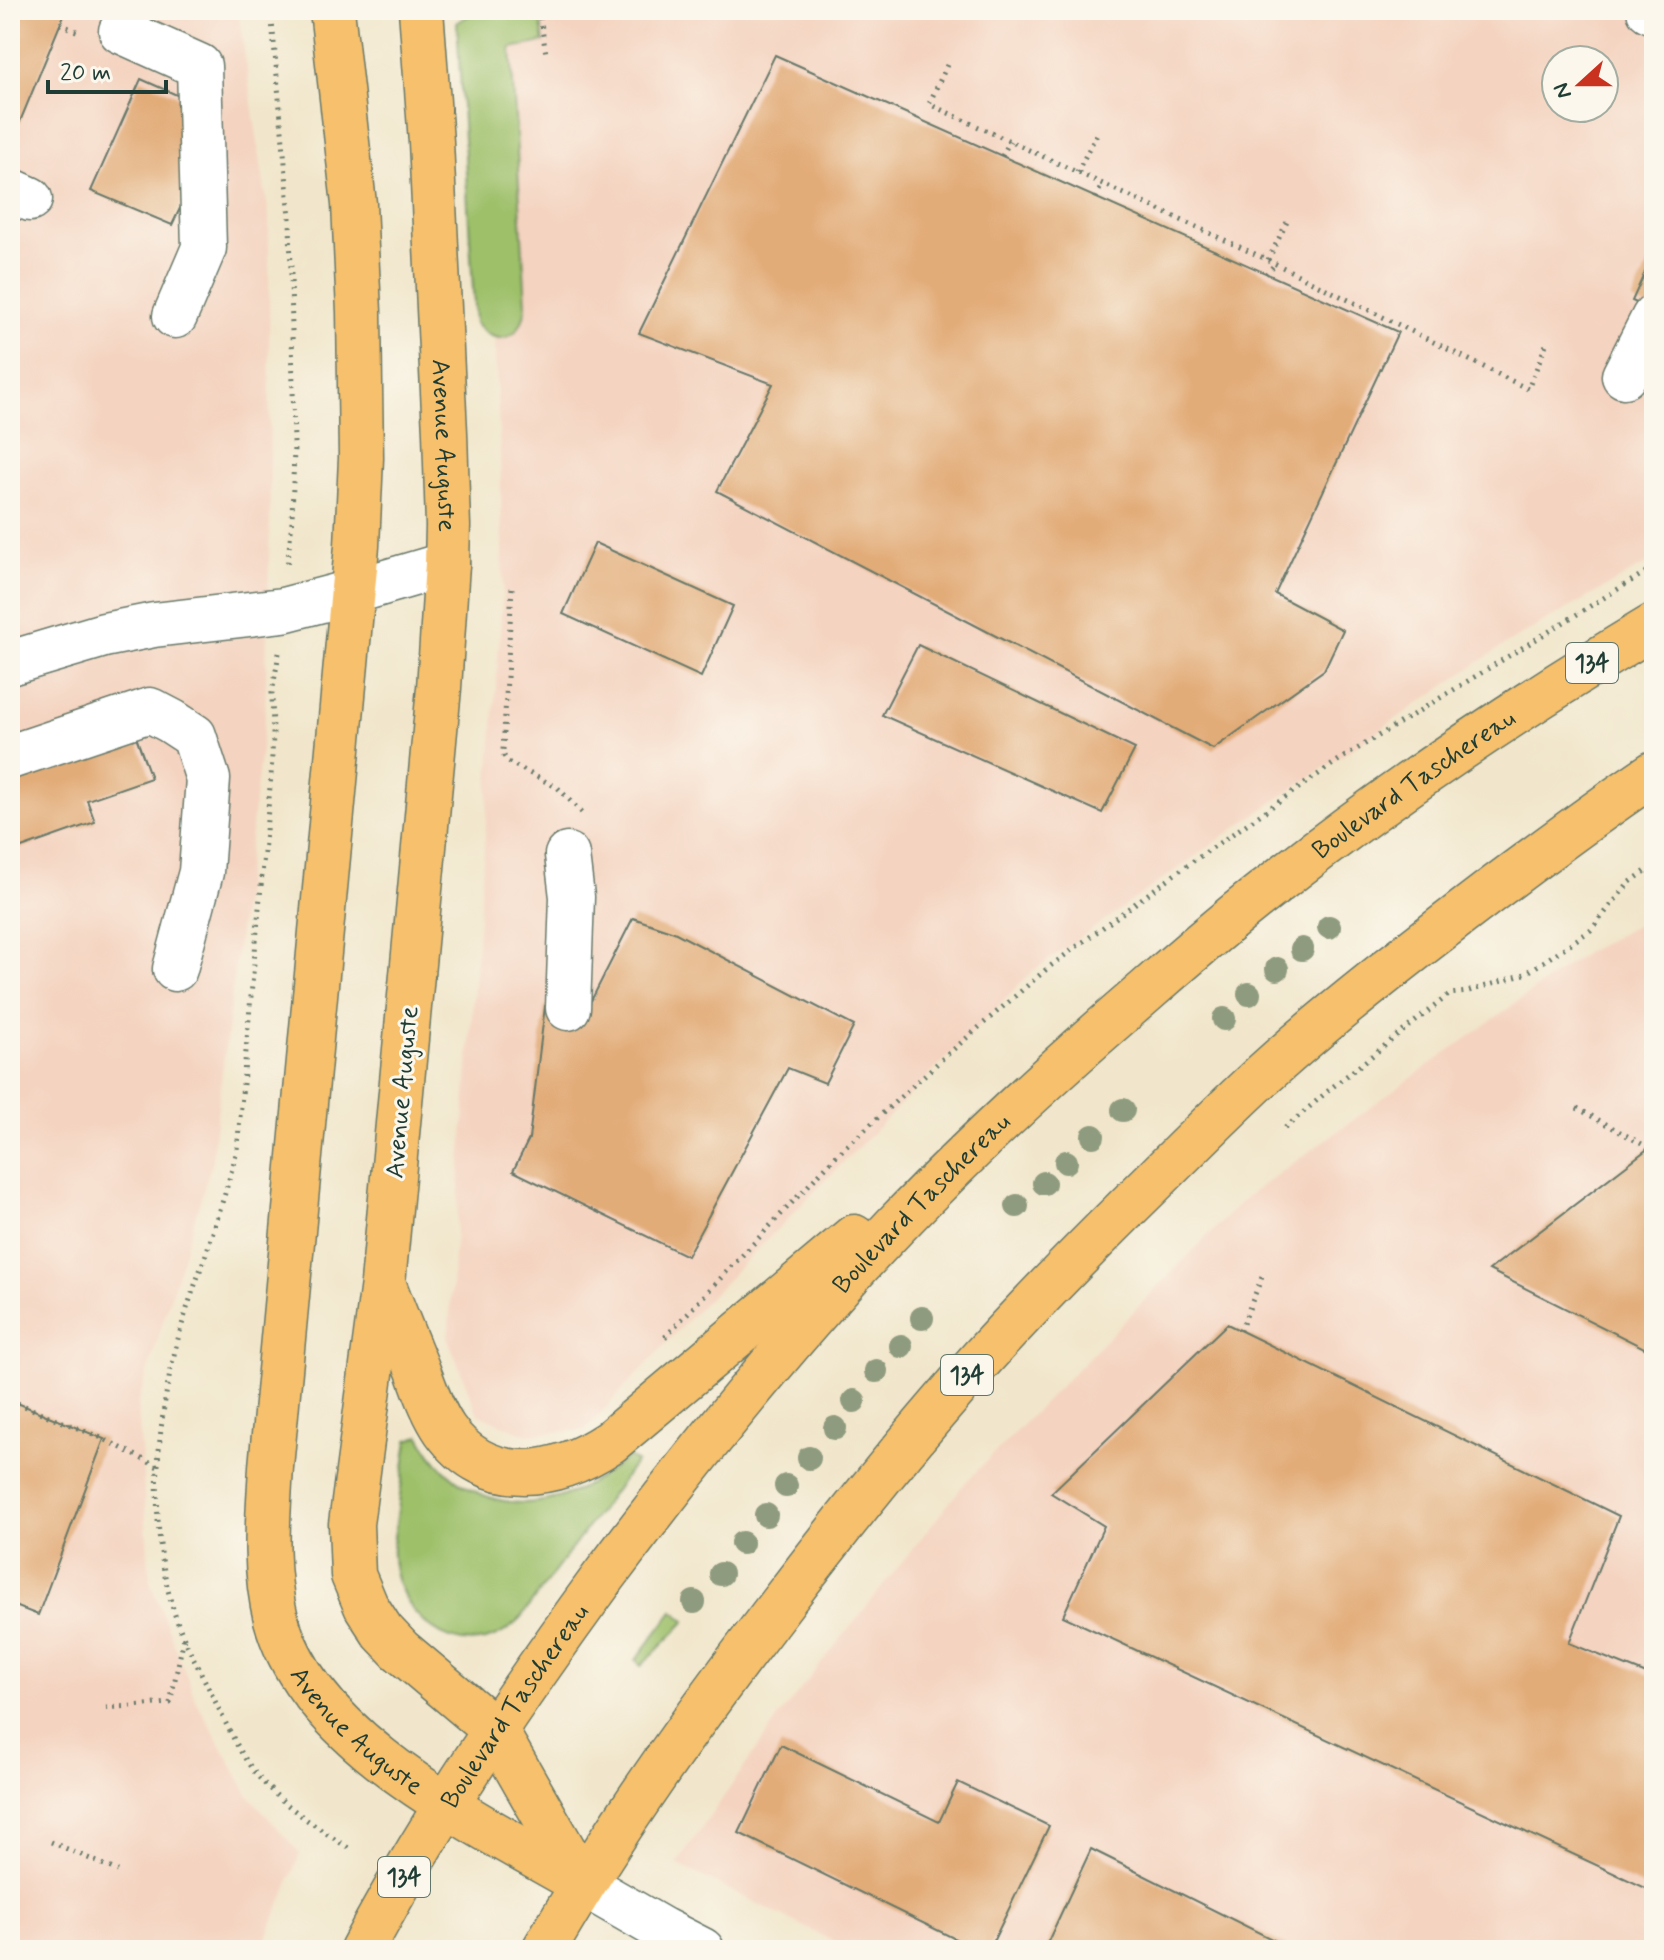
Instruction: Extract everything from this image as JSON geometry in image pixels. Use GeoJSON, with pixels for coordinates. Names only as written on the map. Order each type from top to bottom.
{"type":"FeatureCollection","features":[{"type":"Feature","properties":{"kind":"main road","name":"Avenue Auguste"},"geometry":{"type":"LineString","coordinates":[[332,10],[354,204],[361,458],[357,546],[271,1467],[267,1570],[283,1640],[312,1693],[342,1727],[447,1805],[583,1884]]}},
{"type":"Feature","properties":{"kind":"main road","name":"Avenue Auguste"},"geometry":{"type":"LineString","coordinates":[[421,10],[431,142],[445,433],[447,564],[439,688],[383,1283],[351,1524],[353,1575],[366,1606],[390,1640],[427,1675],[495,1730],[583,1884]]}},
{"type":"Feature","properties":{"kind":"main road","name":"Boulevard Taschereau"},"geometry":{"type":"LineString","coordinates":[[362,1950],[447,1805],[552,1647],[656,1507],[762,1376],[895,1226],[974,1146],[1062,1064],[1222,926],[1363,817],[1485,732],[1654,626]]}},
{"type":"Feature","properties":{"kind":"main road","name":"134"},"geometry":{"type":"LineString","coordinates":[[544,1950],[642,1793],[704,1705],[814,1561],[947,1399],[1061,1273],[1231,1105],[1308,1036],[1449,923],[1654,773]]}},
{"type":"Feature","properties":{"kind":"main road"},"geometry":{"type":"LineString","coordinates":[[383,1283],[429,1401],[453,1440],[478,1460],[504,1471],[533,1472],[566,1465],[610,1442],[1062,1064]]}},
{"type":"Feature","properties":{"kind":"street"},"geometry":{"type":"LineString","coordinates":[[121,31],[199,66],[204,248],[175,316]]}},
{"type":"Feature","properties":{"kind":"street"},"geometry":{"type":"LineString","coordinates":[[1624,376],[1654,317]]}},
{"type":"Feature","properties":{"kind":"street"},"geometry":{"type":"LineString","coordinates":[[10,663],[129,630],[283,610],[447,564]]}},
{"type":"Feature","properties":{"kind":"street"},"geometry":{"type":"LineString","coordinates":[[10,757],[150,710],[194,736],[208,779],[201,872],[175,969]]}},
{"type":"Feature","properties":{"kind":"street"},"geometry":{"type":"LineString","coordinates":[[567,855],[572,897],[568,1008]]}},
{"type":"Feature","properties":{"kind":"street"},"geometry":{"type":"LineString","coordinates":[[583,1884],[702,1950]]}},
{"type":"Feature","properties":{"kind":"path"},"geometry":{"type":"LineString","coordinates":[[271,10],[290,218],[294,446],[290,537]]}},
{"type":"Feature","properties":{"kind":"path"},"geometry":{"type":"LineString","coordinates":[[539,10],[546,54]]}},
{"type":"Feature","properties":{"kind":"path"},"geometry":{"type":"LineString","coordinates":[[947,65],[929,104],[1272,262],[1528,389],[1547,342]]}},
{"type":"Feature","properties":{"kind":"path"},"geometry":{"type":"LineString","coordinates":[[1077,172],[1097,134]]}},
{"type":"Feature","properties":{"kind":"path"},"geometry":{"type":"LineString","coordinates":[[1002,156],[1010,141]]}},
{"type":"Feature","properties":{"kind":"path"},"geometry":{"type":"LineString","coordinates":[[1096,198],[1102,184]]}},
{"type":"Feature","properties":{"kind":"path"},"geometry":{"type":"LineString","coordinates":[[1266,274],[1287,222]]}},
{"type":"Feature","properties":{"kind":"path","name":"Boulevard Taschereau"},"geometry":{"type":"LineString","coordinates":[[661,1341],[838,1154],[1049,967],[1179,871],[1339,760],[1654,567]]}},
{"type":"Feature","properties":{"kind":"path"},"geometry":{"type":"LineString","coordinates":[[512,588],[504,756],[508,762],[558,788],[584,815]]}},
{"type":"Feature","properties":{"kind":"path"},"geometry":{"type":"LineString","coordinates":[[277,673],[272,693],[273,735],[260,916],[237,1150],[172,1362],[162,1415],[158,1518],[170,1596],[184,1637],[216,1704],[253,1769],[299,1814],[353,1851]]}},
{"type":"Feature","properties":{"kind":"path"},"geometry":{"type":"LineString","coordinates":[[1285,1128],[1450,994],[1467,992],[1525,974],[1591,930],[1629,883],[1654,865]]}},
{"type":"Feature","properties":{"kind":"path"},"geometry":{"type":"LineString","coordinates":[[1577,1108],[1649,1148]]}},
{"type":"Feature","properties":{"kind":"path"},"geometry":{"type":"LineString","coordinates":[[1240,1331],[1262,1277]]}},
{"type":"Feature","properties":{"kind":"path"},"geometry":{"type":"LineString","coordinates":[[10,1400],[104,1439],[158,1467]]}},
{"type":"Feature","properties":{"kind":"path"},"geometry":{"type":"LineString","coordinates":[[106,1708],[170,1703],[184,1637]]}},
{"type":"Feature","properties":{"kind":"path"},"geometry":{"type":"LineString","coordinates":[[51,1842],[118,1871]]}},
{"type":"Feature","properties":{"kind":"shaded area"},"geometry":{"type":"Polygon","coordinates":[[[10,10],[238,10],[269,216],[270,523],[265,716],[211,1165],[138,1403],[150,1582],[196,1700],[248,1794],[300,1854],[262,1950],[10,1950],[10,10]]]}},
{"type":"Feature","properties":{"kind":"shaded area"},"geometry":{"type":"Polygon","coordinates":[[[478,10],[1654,10],[1654,560],[1509,642],[1247,820],[1033,971],[702,1305],[585,1430],[525,1434],[478,1414],[448,1339],[503,591],[500,450],[478,10]]]}},
{"type":"Feature","properties":{"kind":"shaded area"},"geometry":{"type":"Polygon","coordinates":[[[1654,916],[1654,1950],[851,1950],[677,1864],[781,1714],[965,1483],[1245,1198],[1588,951],[1654,916]]]}},
{"type":"Feature","properties":{"kind":"green space"},"geometry":{"type":"Polygon","coordinates":[[[477,10],[539,10],[544,42],[511,48],[526,304],[515,332],[501,338],[484,332],[475,323],[457,23],[477,10]]]}},
{"type":"Feature","properties":{"kind":"green space"},"geometry":{"type":"Polygon","coordinates":[[[420,1436],[432,1456],[465,1486],[505,1501],[526,1503],[548,1500],[586,1486],[628,1457],[636,1462],[518,1621],[496,1636],[473,1642],[452,1638],[432,1628],[415,1612],[402,1592],[395,1569],[393,1544],[408,1440],[420,1436]]]}},
{"type":"Feature","properties":{"kind":"green space"},"geometry":{"type":"Polygon","coordinates":[[[673,1611],[686,1621],[641,1666],[636,1660],[673,1611]]]}},
{"type":"Feature","properties":{"kind":"building"},"geometry":{"type":"Polygon","coordinates":[[[10,10],[66,10],[19,124],[10,120],[10,10]]]}},
{"type":"Feature","properties":{"kind":"building"},"geometry":{"type":"Polygon","coordinates":[[[775,55],[1398,332],[1275,594],[1343,630],[1324,670],[1213,749],[717,491],[773,384],[639,333],[775,55]]]}},
{"type":"Feature","properties":{"kind":"building"},"geometry":{"type":"Polygon","coordinates":[[[141,79],[188,100],[194,179],[172,225],[91,191],[141,79]]]}},
{"type":"Feature","properties":{"kind":"building"},"geometry":{"type":"Polygon","coordinates":[[[1654,252],[1654,311],[1632,301],[1654,252]]]}},
{"type":"Feature","properties":{"kind":"building"},"geometry":{"type":"Polygon","coordinates":[[[595,543],[733,606],[701,677],[563,614],[595,543]]]}},
{"type":"Feature","properties":{"kind":"building"},"geometry":{"type":"Polygon","coordinates":[[[918,645],[1135,749],[1102,813],[882,715],[918,645]]]}},
{"type":"Feature","properties":{"kind":"building"},"geometry":{"type":"Polygon","coordinates":[[[130,720],[151,778],[87,800],[95,822],[10,852],[10,763],[130,720]]]}},
{"type":"Feature","properties":{"kind":"building"},"geometry":{"type":"Polygon","coordinates":[[[633,918],[674,932],[854,1026],[825,1083],[788,1068],[687,1256],[513,1171],[529,1139],[545,1006],[587,1009],[633,918]]]}},
{"type":"Feature","properties":{"kind":"building"},"geometry":{"type":"Polygon","coordinates":[[[1654,1144],[1654,1353],[1489,1270],[1654,1144]]]}},
{"type":"Feature","properties":{"kind":"building"},"geometry":{"type":"Polygon","coordinates":[[[1227,1324],[1619,1516],[1569,1643],[1654,1677],[1654,1892],[1063,1616],[1104,1526],[1051,1493],[1227,1324]]]}},
{"type":"Feature","properties":{"kind":"building"},"geometry":{"type":"Polygon","coordinates":[[[10,1400],[104,1439],[38,1615],[10,1604],[10,1400]]]}},
{"type":"Feature","properties":{"kind":"building"},"geometry":{"type":"Polygon","coordinates":[[[781,1745],[939,1822],[958,1782],[1049,1826],[989,1950],[978,1950],[739,1833],[781,1745]]]}},
{"type":"Feature","properties":{"kind":"building"},"geometry":{"type":"Polygon","coordinates":[[[1091,1849],[1294,1950],[1044,1950],[1091,1849]]]}}]}
